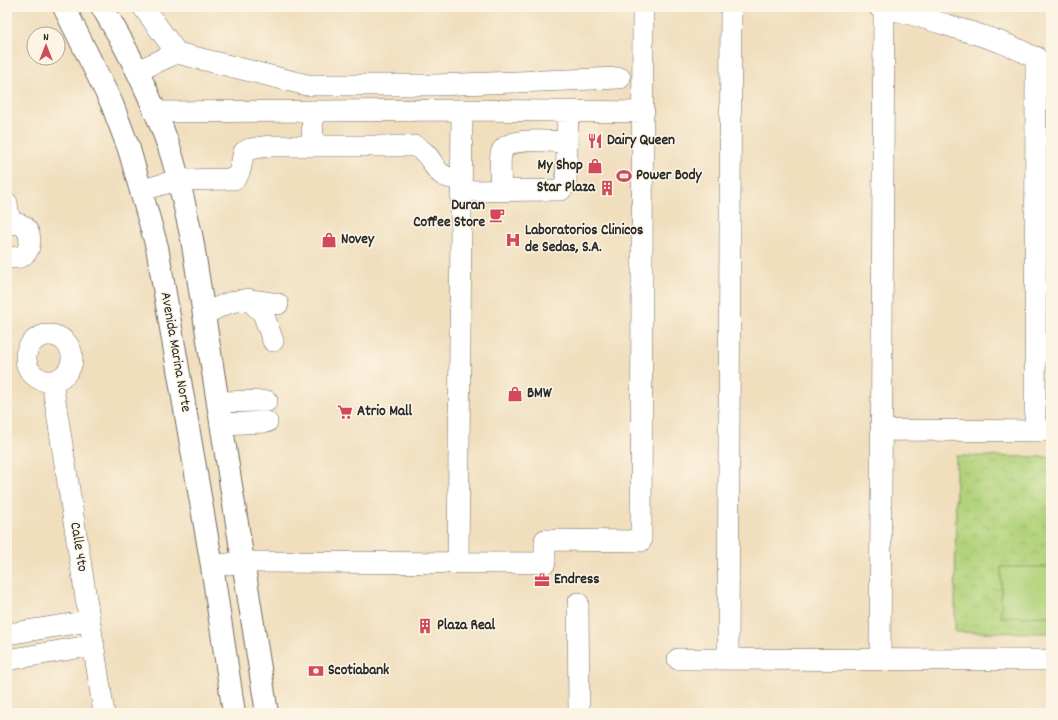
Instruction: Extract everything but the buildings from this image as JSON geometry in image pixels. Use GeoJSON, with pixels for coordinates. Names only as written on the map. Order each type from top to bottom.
{"type":"FeatureCollection","features":[{"type":"Feature","properties":{"kind":"main road","name":"Avenida Marina Norte"},"geometry":{"type":"LineString","coordinates":[[64,7],[112,104],[130,149],[157,247],[212,566],[234,713]]}},
{"type":"Feature","properties":{"kind":"main road"},"geometry":{"type":"LineString","coordinates":[[102,7],[122,40],[137,71],[168,147],[178,180],[192,239],[267,713]]}},
{"type":"Feature","properties":{"kind":"street"},"geometry":{"type":"LineString","coordinates":[[143,7],[177,52],[307,85],[435,85],[620,78]]}},
{"type":"Feature","properties":{"kind":"street"},"geometry":{"type":"LineString","coordinates":[[212,566],[244,562],[546,563],[545,540],[641,541],[644,7]]}},
{"type":"Feature","properties":{"kind":"street"},"geometry":{"type":"LineString","coordinates":[[728,659],[730,7]]}},
{"type":"Feature","properties":{"kind":"street"},"geometry":{"type":"LineString","coordinates":[[880,660],[881,7],[1004,42],[1044,63],[1043,431],[881,430]]}},
{"type":"Feature","properties":{"kind":"street"},"geometry":{"type":"LineString","coordinates":[[137,71],[177,52]]}},
{"type":"Feature","properties":{"kind":"street"},"geometry":{"type":"LineString","coordinates":[[154,112],[462,110],[644,112]]}},
{"type":"Feature","properties":{"kind":"street"},"geometry":{"type":"LineString","coordinates":[[458,563],[462,110]]}},
{"type":"Feature","properties":{"kind":"street"},"geometry":{"type":"LineString","coordinates":[[312,111],[313,146]]}},
{"type":"Feature","properties":{"kind":"street"},"geometry":{"type":"LineString","coordinates":[[142,190],[178,180],[234,179],[238,176],[244,152],[250,149],[269,146],[415,146],[428,156],[438,174],[461,185],[501,191],[561,190],[566,184],[568,111]]}},
{"type":"Feature","properties":{"kind":"street"},"geometry":{"type":"LineString","coordinates":[[501,191],[501,153],[504,147],[513,143],[525,142],[567,142]]}},
{"type":"Feature","properties":{"kind":"street"},"geometry":{"type":"LineString","coordinates":[[7,203],[9,224],[21,225],[26,228],[30,238],[28,249],[20,256],[7,256]]}},
{"type":"Feature","properties":{"kind":"street"},"geometry":{"type":"LineString","coordinates":[[204,315],[230,302],[248,299],[278,304]]}},
{"type":"Feature","properties":{"kind":"street"},"geometry":{"type":"LineString","coordinates":[[248,299],[263,313],[273,341]]}},
{"type":"Feature","properties":{"kind":"street","name":"Calle 4to"},"geometry":{"type":"LineString","coordinates":[[52,381],[104,713]]}},
{"type":"Feature","properties":{"kind":"street"},"geometry":{"type":"LineString","coordinates":[[218,402],[267,401]]}},
{"type":"Feature","properties":{"kind":"street"},"geometry":{"type":"LineString","coordinates":[[221,424],[267,422]]}},
{"type":"Feature","properties":{"kind":"street"},"geometry":{"type":"LineString","coordinates":[[578,603],[579,713]]}},
{"type":"Feature","properties":{"kind":"street"},"geometry":{"type":"LineString","coordinates":[[7,634],[90,621]]}},
{"type":"Feature","properties":{"kind":"street"},"geometry":{"type":"LineString","coordinates":[[7,660],[94,645]]}},
{"type":"Feature","properties":{"kind":"street"},"geometry":{"type":"LineString","coordinates":[[678,659],[1051,660]]}},
{"type":"Feature","properties":{"kind":"green space"},"geometry":{"type":"Polygon","coordinates":[[[956,456],[1051,457],[1051,633],[955,632],[956,456]]]}},
{"type":"Feature","properties":{"kind":"green space"},"geometry":{"type":"Polygon","coordinates":[[[1001,567],[1051,567],[1051,616],[1001,617],[1001,567]]]}},
{"type":"Feature","properties":{"kind":"place","name":"Dairy Queen"},"geometry":{"type":"Point","coordinates":[595,141]}},
{"type":"Feature","properties":{"kind":"place","name":"My Shop"},"geometry":{"type":"Point","coordinates":[595,166]}},
{"type":"Feature","properties":{"kind":"place","name":"Power Body"},"geometry":{"type":"Point","coordinates":[624,176]}},
{"type":"Feature","properties":{"kind":"place","name":"Star Plaza"},"geometry":{"type":"Point","coordinates":[607,188]}},
{"type":"Feature","properties":{"kind":"place","name":"Duran Coffee Store"},"geometry":{"type":"Point","coordinates":[497,215]}},
{"type":"Feature","properties":{"kind":"place","name":"Novey"},"geometry":{"type":"Point","coordinates":[329,240]}},
{"type":"Feature","properties":{"kind":"place","name":"Laboratorios Clinicos de Sedas, S.A."},"geometry":{"type":"Point","coordinates":[513,240]}},
{"type":"Feature","properties":{"kind":"place","name":"BMW"},"geometry":{"type":"Point","coordinates":[515,394]}},
{"type":"Feature","properties":{"kind":"place","name":"Atrio Mall"},"geometry":{"type":"Point","coordinates":[345,412]}},
{"type":"Feature","properties":{"kind":"place","name":"Endress"},"geometry":{"type":"Point","coordinates":[542,580]}},
{"type":"Feature","properties":{"kind":"place","name":"Plaza Real"},"geometry":{"type":"Point","coordinates":[425,626]}},
{"type":"Feature","properties":{"kind":"place","name":"Scotiabank"},"geometry":{"type":"Point","coordinates":[316,671]}}]}
